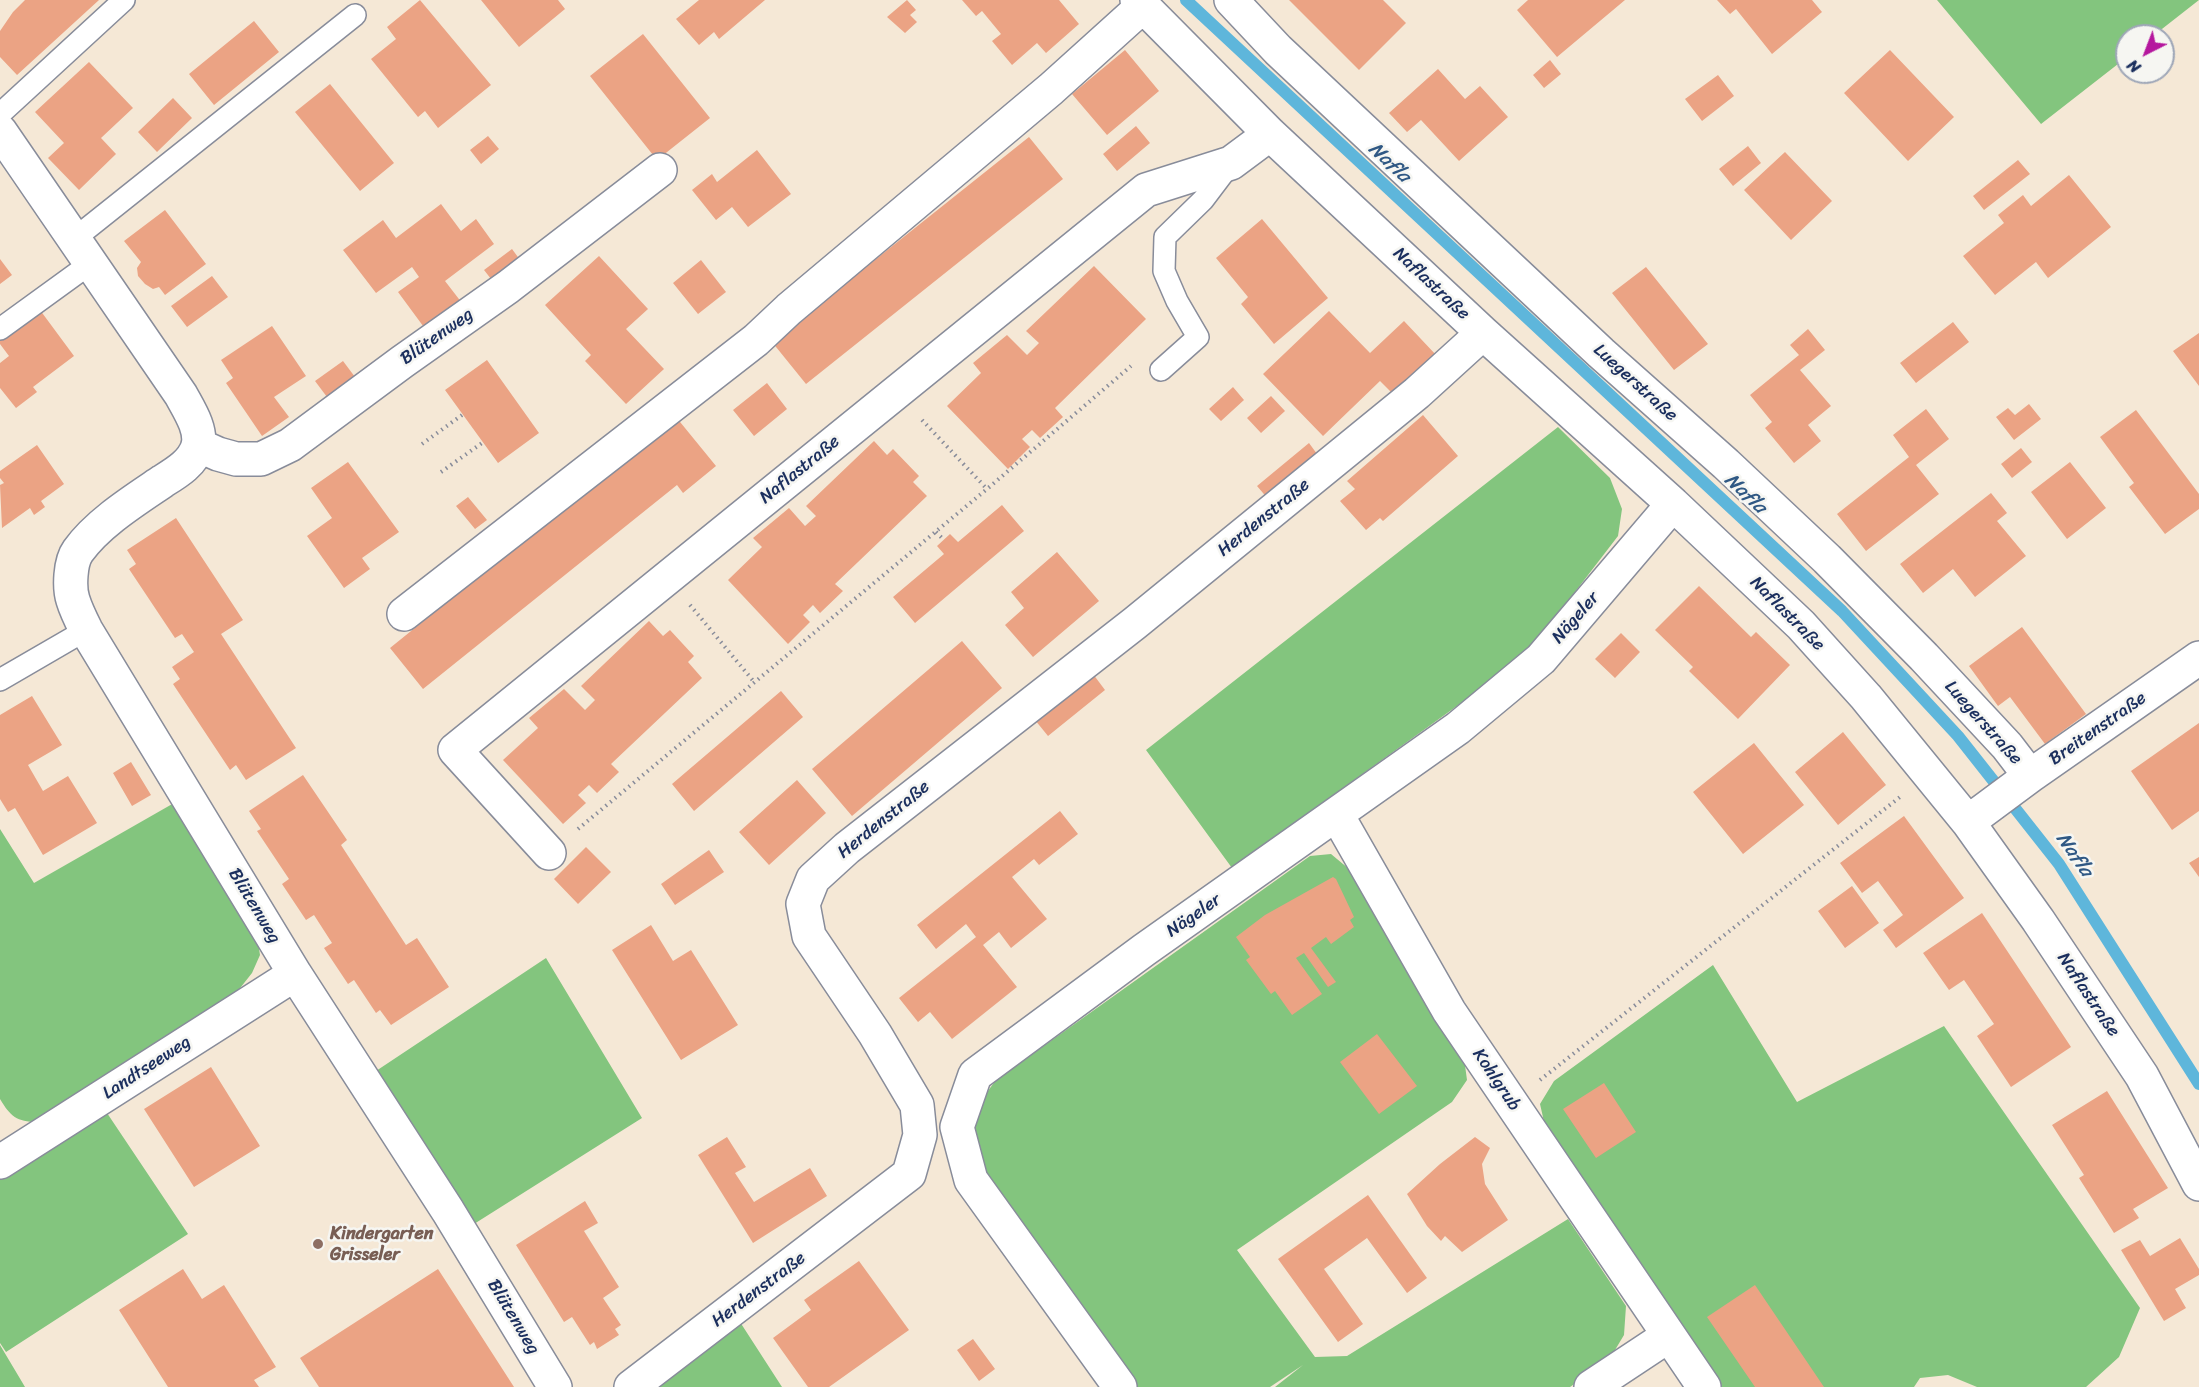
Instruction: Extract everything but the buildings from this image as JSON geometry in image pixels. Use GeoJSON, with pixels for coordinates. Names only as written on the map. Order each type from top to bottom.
{"type":"FeatureCollection","features":[{"type":"Feature","properties":{"kind":"street","name":"Luegerstraße"},"geometry":{"type":"LineString","coordinates":[[1231,0],[1278,50],[1576,331],[1726,464],[1827,559],[2007,746],[2022,782]]}},
{"type":"Feature","properties":{"kind":"street","name":"Naflastraße"},"geometry":{"type":"LineString","coordinates":[[404,614],[756,340],[798,301],[1051,89],[1140,3],[1270,134],[1483,333],[1673,504],[1801,625],[1866,697],[1929,774],[1978,815],[2038,920],[2142,1076],[2199,1184]]}},
{"type":"Feature","properties":{"kind":"street"},"geometry":{"type":"LineString","coordinates":[[0,131],[190,411],[196,426],[198,445]]}},
{"type":"Feature","properties":{"kind":"street","name":"Naflastraße"},"geometry":{"type":"LineString","coordinates":[[549,853],[455,750],[1146,190],[1231,163],[1270,134]]}},
{"type":"Feature","properties":{"kind":"street","name":"Blütenweg"},"geometry":{"type":"LineString","coordinates":[[555,1387],[448,1210],[295,974],[86,630],[72,599],[72,572],[76,553],[91,537],[126,506],[178,471],[192,458],[198,445],[236,459],[261,459],[290,445],[508,287],[660,170]]}},
{"type":"Feature","properties":{"kind":"street","name":"Herdenstraße"},"geometry":{"type":"LineString","coordinates":[[632,1387],[909,1174],[920,1135],[917,1105],[875,1034],[809,936],[803,904],[813,879],[847,848],[1135,623],[1390,415],[1483,333]]}},
{"type":"Feature","properties":{"kind":"street","name":"Nägeler"},"geometry":{"type":"LineString","coordinates":[[1120,1387],[971,1180],[957,1127],[975,1075],[1144,950],[1458,728],[1540,659],[1673,504]]}},
{"type":"Feature","properties":{"kind":"street","name":"Breitenstraße"},"geometry":{"type":"LineString","coordinates":[[1978,815],[2199,658]]}},
{"type":"Feature","properties":{"kind":"street","name":"Kohlgrub"},"geometry":{"type":"LineString","coordinates":[[1337,815],[1449,1011],[1704,1387]]}},
{"type":"Feature","properties":{"kind":"street","name":"Landtseeweg"},"geometry":{"type":"LineString","coordinates":[[0,1161],[295,974]]}},
{"type":"Feature","properties":{"kind":"street"},"geometry":{"type":"LineString","coordinates":[[1592,1387],[1668,1336]]}},
{"type":"Feature","properties":{"kind":"lane"},"geometry":{"type":"LineString","coordinates":[[0,114],[124,0]]}},
{"type":"Feature","properties":{"kind":"lane"},"geometry":{"type":"LineString","coordinates":[[0,329],[82,251],[355,15]]}},
{"type":"Feature","properties":{"kind":"lane"},"geometry":{"type":"LineString","coordinates":[[1161,370],[1198,337],[1177,301],[1164,271],[1166,237],[1203,200],[1231,163]]}},
{"type":"Feature","properties":{"kind":"lane"},"geometry":{"type":"LineString","coordinates":[[0,680],[86,630]]}},
{"type":"Feature","properties":{"kind":"path"},"geometry":{"type":"LineString","coordinates":[[549,853],[936,532],[1146,353],[1161,370]]}},
{"type":"Feature","properties":{"kind":"path"},"geometry":{"type":"LineString","coordinates":[[897,392],[987,489]]}},
{"type":"Feature","properties":{"kind":"path"},"geometry":{"type":"LineString","coordinates":[[422,444],[462,415]]}},
{"type":"Feature","properties":{"kind":"path"},"geometry":{"type":"LineString","coordinates":[[441,472],[482,442]]}},
{"type":"Feature","properties":{"kind":"path"},"geometry":{"type":"LineString","coordinates":[[936,532],[944,540]]}},
{"type":"Feature","properties":{"kind":"path"},"geometry":{"type":"LineString","coordinates":[[668,577],[755,683]]}},
{"type":"Feature","properties":{"kind":"path"},"geometry":{"type":"LineString","coordinates":[[1511,1103],[1929,774]]}},
{"type":"Feature","properties":{"kind":"green space"},"geometry":{"type":"Polygon","coordinates":[[[1937,0],[2199,0],[2168,24],[2115,24],[2115,66],[2041,124],[1937,0]]]}},
{"type":"Feature","properties":{"kind":"green space"},"geometry":{"type":"Polygon","coordinates":[[[1558,427],[1610,478],[1622,509],[1618,536],[1525,657],[1232,868],[1146,750],[1558,427]]]}},
{"type":"Feature","properties":{"kind":"green space"},"geometry":{"type":"Polygon","coordinates":[[[174,803],[256,930],[260,955],[252,973],[237,992],[37,1122],[19,1119],[7,1110],[0,1099],[0,829],[34,883],[174,803]]]}},
{"type":"Feature","properties":{"kind":"green space"},"geometry":{"type":"Polygon","coordinates":[[[1331,854],[1349,869],[1464,1058],[1467,1080],[1452,1102],[1237,1250],[1315,1357],[1347,1356],[1568,1219],[1626,1306],[1624,1335],[1609,1360],[1570,1387],[1275,1387],[1303,1365],[1270,1387],[1137,1387],[979,1168],[972,1129],[979,1103],[996,1080],[1310,856],[1331,854]]]}},
{"type":"Feature","properties":{"kind":"green space"},"geometry":{"type":"Polygon","coordinates":[[[546,958],[642,1118],[474,1224],[376,1071],[546,958]]]}},
{"type":"Feature","properties":{"kind":"green space"},"geometry":{"type":"Polygon","coordinates":[[[1713,965],[1797,1102],[1944,1026],[2140,1308],[2119,1357],[2086,1387],[1977,1387],[1948,1375],[1920,1378],[1914,1387],[1722,1387],[1545,1126],[1540,1104],[1554,1081],[1713,965]]]}},
{"type":"Feature","properties":{"kind":"green space"},"geometry":{"type":"Polygon","coordinates":[[[105,1110],[188,1234],[6,1352],[0,1343],[0,1178],[105,1110]]]}},
{"type":"Feature","properties":{"kind":"green space"},"geometry":{"type":"Polygon","coordinates":[[[740,1322],[782,1387],[654,1387],[740,1322]]]}},
{"type":"Feature","properties":{"kind":"green space"},"geometry":{"type":"Polygon","coordinates":[[[0,1345],[25,1387],[0,1387],[0,1345]]]}},
{"type":"Feature","properties":{"kind":"waterway","name":"Nafla"},"geometry":{"type":"LineString","coordinates":[[1186,0],[1842,611],[1958,736],[2059,864],[2199,1084]]}},
{"type":"Feature","properties":{"kind":"place","name":"Kindergarten Grisseler"},"geometry":{"type":"Point","coordinates":[318,1244]}}]}
